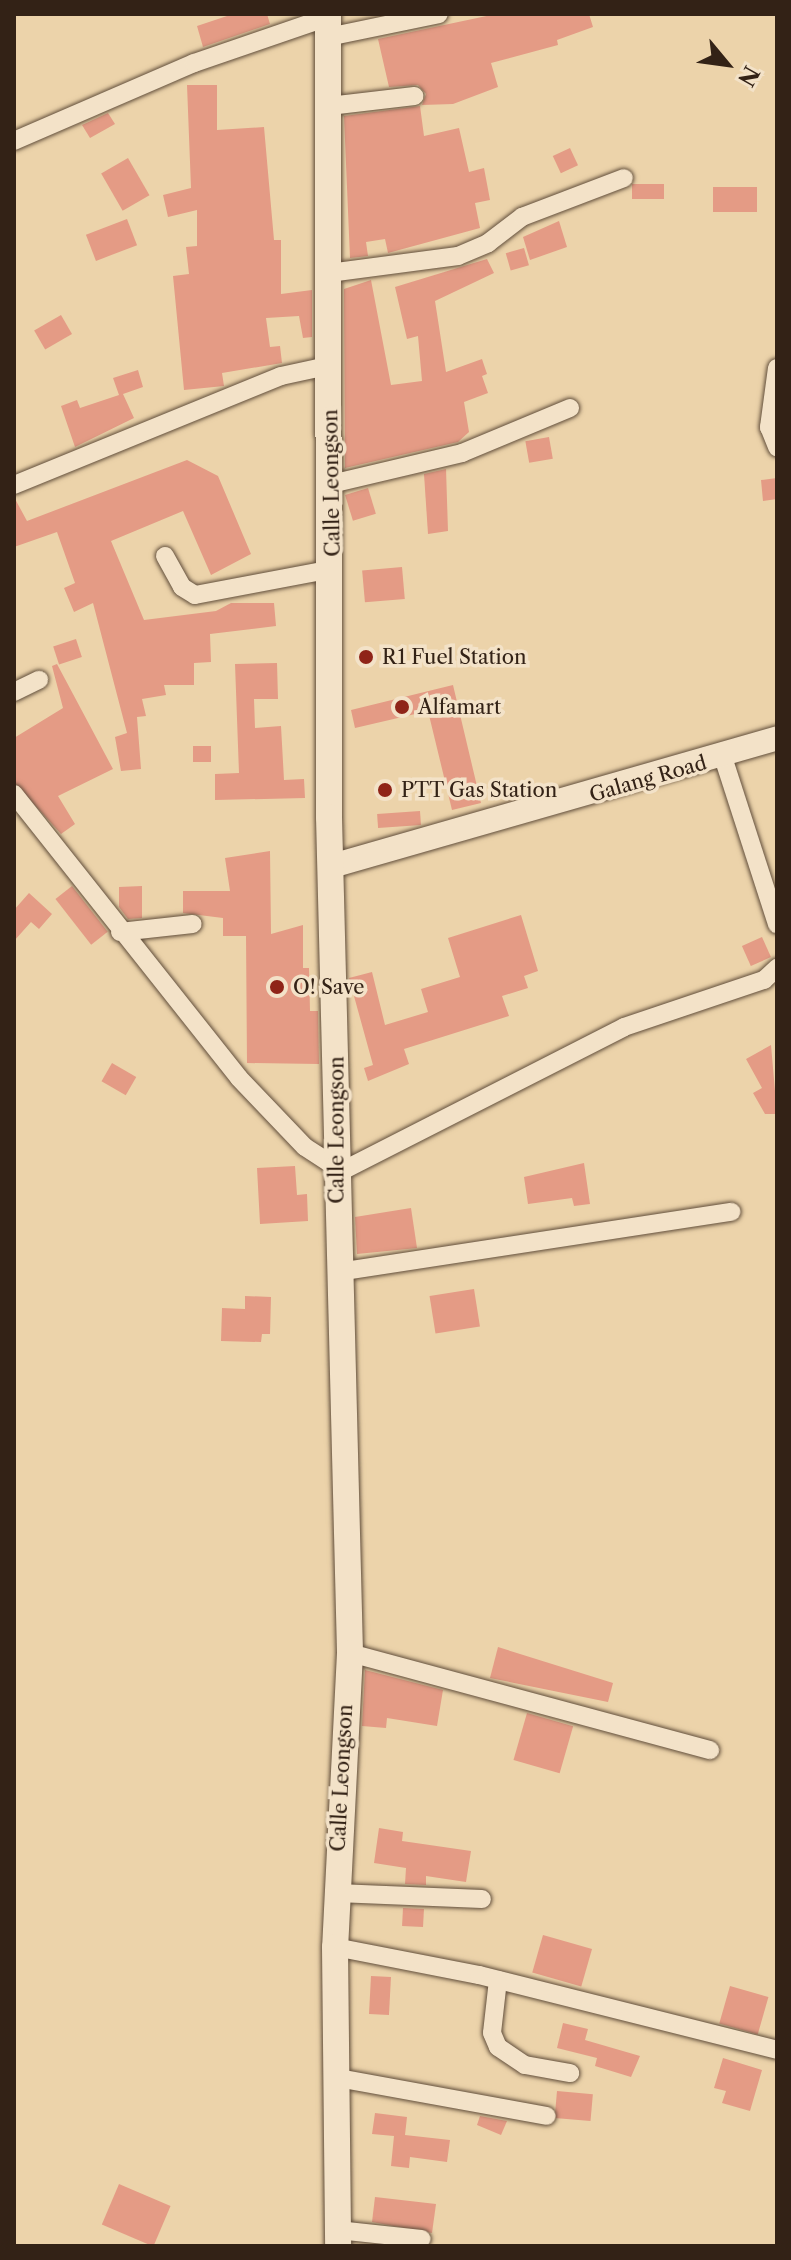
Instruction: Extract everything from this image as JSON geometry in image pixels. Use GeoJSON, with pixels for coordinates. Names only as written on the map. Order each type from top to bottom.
{"type":"FeatureCollection","features":[{"type":"Feature","properties":{"kind":"main road","name":"Calle Leongson"},"geometry":{"type":"LineString","coordinates":[[328,23],[336,1170],[350,1653],[335,1947],[338,2238]]}},
{"type":"Feature","properties":{"kind":"street"},"geometry":{"type":"LineString","coordinates":[[14,141],[194,63],[328,23],[439,14]]}},
{"type":"Feature","properties":{"kind":"street"},"geometry":{"type":"LineString","coordinates":[[329,106],[414,96]]}},
{"type":"Feature","properties":{"kind":"street"},"geometry":{"type":"LineString","coordinates":[[329,273],[458,256],[536,210],[624,178]]}},
{"type":"Feature","properties":{"kind":"street"},"geometry":{"type":"LineString","coordinates":[[14,485],[281,376],[332,365]]}},
{"type":"Feature","properties":{"kind":"street"},"geometry":{"type":"LineString","coordinates":[[777,368],[769,427],[777,447]]}},
{"type":"Feature","properties":{"kind":"street"},"geometry":{"type":"LineString","coordinates":[[331,484],[462,453],[570,408]]}},
{"type":"Feature","properties":{"kind":"street"},"geometry":{"type":"LineString","coordinates":[[165,556],[182,587],[195,595],[333,569]]}},
{"type":"Feature","properties":{"kind":"street"},"geometry":{"type":"LineString","coordinates":[[14,692],[39,680]]}},
{"type":"Feature","properties":{"kind":"street","name":"Galang Road"},"geometry":{"type":"LineString","coordinates":[[332,866],[723,757],[777,738]]}},
{"type":"Feature","properties":{"kind":"street"},"geometry":{"type":"LineString","coordinates":[[723,757],[777,924]]}},
{"type":"Feature","properties":{"kind":"street"},"geometry":{"type":"LineString","coordinates":[[14,794],[120,932],[239,1078],[305,1147],[336,1170],[624,1027],[764,980],[777,968]]}},
{"type":"Feature","properties":{"kind":"street"},"geometry":{"type":"LineString","coordinates":[[120,932],[193,924]]}},
{"type":"Feature","properties":{"kind":"street"},"geometry":{"type":"LineString","coordinates":[[338,1272],[731,1212]]}},
{"type":"Feature","properties":{"kind":"street"},"geometry":{"type":"LineString","coordinates":[[350,1653],[710,1750]]}},
{"type":"Feature","properties":{"kind":"street"},"geometry":{"type":"LineString","coordinates":[[337,1893],[482,1899]]}},
{"type":"Feature","properties":{"kind":"street"},"geometry":{"type":"LineString","coordinates":[[335,1947],[498,1980],[777,2050]]}},
{"type":"Feature","properties":{"kind":"street"},"geometry":{"type":"LineString","coordinates":[[498,1980],[492,2033],[498,2047],[525,2065],[570,2073]]}},
{"type":"Feature","properties":{"kind":"street"},"geometry":{"type":"LineString","coordinates":[[338,2078],[547,2116]]}},
{"type":"Feature","properties":{"kind":"street"},"geometry":{"type":"LineString","coordinates":[[338,2238],[422,2239]]}},
{"type":"Feature","properties":{"kind":"building"},"geometry":{"type":"Polygon","coordinates":[[[233,14],[267,14],[270,24],[203,47],[197,26],[233,14]]]}},
{"type":"Feature","properties":{"kind":"building"},"geometry":{"type":"Polygon","coordinates":[[[496,14],[589,14],[593,27],[557,40],[558,45],[491,63],[498,87],[453,104],[422,105],[426,94],[418,85],[389,87],[378,39],[496,14]]]}},
{"type":"Feature","properties":{"kind":"building"},"geometry":{"type":"Polygon","coordinates":[[[187,85],[217,85],[217,130],[264,127],[274,240],[281,240],[281,294],[312,290],[312,337],[303,338],[299,316],[266,318],[270,347],[280,346],[282,363],[222,373],[224,386],[184,390],[173,276],[189,274],[186,247],[197,246],[197,210],[168,217],[163,195],[191,188],[187,85]]]}},
{"type":"Feature","properties":{"kind":"building"},"geometry":{"type":"Polygon","coordinates":[[[420,106],[424,136],[459,128],[469,172],[484,168],[490,200],[475,203],[480,228],[388,253],[385,239],[366,242],[368,256],[350,258],[344,116],[420,106]]]}},
{"type":"Feature","properties":{"kind":"building"},"geometry":{"type":"Polygon","coordinates":[[[108,113],[115,124],[90,138],[82,125],[108,113]]]}},
{"type":"Feature","properties":{"kind":"building"},"geometry":{"type":"Polygon","coordinates":[[[570,148],[578,165],[561,173],[553,156],[570,148]]]}},
{"type":"Feature","properties":{"kind":"building"},"geometry":{"type":"Polygon","coordinates":[[[128,158],[150,195],[123,211],[101,174],[128,158]]]}},
{"type":"Feature","properties":{"kind":"building"},"geometry":{"type":"Polygon","coordinates":[[[632,184],[664,184],[664,199],[632,199],[632,184]]]}},
{"type":"Feature","properties":{"kind":"building"},"geometry":{"type":"Polygon","coordinates":[[[713,187],[757,187],[757,212],[713,212],[713,187]]]}},
{"type":"Feature","properties":{"kind":"building"},"geometry":{"type":"Polygon","coordinates":[[[127,219],[137,245],[96,261],[86,235],[127,219]]]}},
{"type":"Feature","properties":{"kind":"building"},"geometry":{"type":"Polygon","coordinates":[[[559,221],[567,247],[530,260],[523,237],[559,221]]]}},
{"type":"Feature","properties":{"kind":"building"},"geometry":{"type":"Polygon","coordinates":[[[524,248],[529,265],[511,271],[506,253],[524,248]]]}},
{"type":"Feature","properties":{"kind":"building"},"geometry":{"type":"Polygon","coordinates":[[[487,259],[494,273],[435,301],[446,372],[482,359],[487,374],[482,376],[488,393],[464,402],[469,432],[458,442],[345,468],[344,289],[371,280],[391,385],[422,381],[418,336],[407,339],[395,287],[487,259]]]}},
{"type":"Feature","properties":{"kind":"building"},"geometry":{"type":"Polygon","coordinates":[[[61,315],[72,334],[45,350],[34,330],[61,315]]]}},
{"type":"Feature","properties":{"kind":"building"},"geometry":{"type":"Polygon","coordinates":[[[138,370],[143,387],[123,394],[134,418],[75,447],[61,406],[77,400],[80,408],[119,395],[113,378],[138,370]]]}},
{"type":"Feature","properties":{"kind":"building"},"geometry":{"type":"Polygon","coordinates":[[[549,437],[553,459],[529,463],[525,441],[549,437]]]}},
{"type":"Feature","properties":{"kind":"building"},"geometry":{"type":"Polygon","coordinates":[[[187,460],[218,476],[251,554],[211,575],[183,511],[111,541],[144,620],[216,611],[231,603],[274,603],[276,626],[210,634],[211,662],[194,663],[194,685],[164,685],[166,695],[142,699],[146,716],[137,717],[141,769],[121,771],[115,737],[127,733],[93,603],[74,612],[64,588],[75,583],[57,532],[14,547],[14,497],[27,521],[187,460]]]}},
{"type":"Feature","properties":{"kind":"building"},"geometry":{"type":"Polygon","coordinates":[[[446,469],[448,531],[428,534],[424,474],[446,469]]]}},
{"type":"Feature","properties":{"kind":"building"},"geometry":{"type":"Polygon","coordinates":[[[777,478],[777,499],[763,501],[761,480],[777,478]]]}},
{"type":"Feature","properties":{"kind":"building"},"geometry":{"type":"Polygon","coordinates":[[[368,488],[376,514],[353,521],[345,495],[368,488]]]}},
{"type":"Feature","properties":{"kind":"building"},"geometry":{"type":"Polygon","coordinates":[[[402,567],[405,599],[365,602],[362,570],[402,567]]]}},
{"type":"Feature","properties":{"kind":"building"},"geometry":{"type":"Polygon","coordinates":[[[76,639],[82,657],[59,664],[53,646],[76,639]]]}},
{"type":"Feature","properties":{"kind":"building"},"geometry":{"type":"Polygon","coordinates":[[[277,663],[278,699],[254,699],[255,728],[281,726],[284,780],[304,779],[305,798],[215,800],[215,774],[239,773],[235,664],[277,663]]]}},
{"type":"Feature","properties":{"kind":"building"},"geometry":{"type":"Polygon","coordinates":[[[57,664],[113,769],[58,796],[75,824],[61,834],[14,782],[14,738],[63,708],[52,666],[57,664]]]}},
{"type":"Feature","properties":{"kind":"building"},"geometry":{"type":"Polygon","coordinates":[[[453,685],[481,803],[452,810],[428,711],[355,728],[351,710],[453,685]]]}},
{"type":"Feature","properties":{"kind":"building"},"geometry":{"type":"Polygon","coordinates":[[[193,746],[211,746],[211,762],[193,762],[193,746]]]}},
{"type":"Feature","properties":{"kind":"building"},"geometry":{"type":"Polygon","coordinates":[[[420,811],[421,825],[378,828],[377,814],[420,811]]]}},
{"type":"Feature","properties":{"kind":"building"},"geometry":{"type":"Polygon","coordinates":[[[270,851],[271,934],[303,925],[303,968],[309,968],[310,1011],[318,1011],[319,1064],[247,1063],[246,936],[223,936],[223,918],[183,913],[183,891],[230,891],[225,858],[270,851]]]}},
{"type":"Feature","properties":{"kind":"building"},"geometry":{"type":"Polygon","coordinates":[[[72,886],[108,932],[91,945],[55,899],[72,886]]]}},
{"type":"Feature","properties":{"kind":"building"},"geometry":{"type":"Polygon","coordinates":[[[142,886],[142,918],[128,919],[119,907],[119,887],[142,886]]]}},
{"type":"Feature","properties":{"kind":"building"},"geometry":{"type":"Polygon","coordinates":[[[29,893],[52,914],[39,929],[31,922],[14,941],[14,910],[29,893]]]}},
{"type":"Feature","properties":{"kind":"building"},"geometry":{"type":"Polygon","coordinates":[[[521,915],[538,971],[524,976],[528,988],[502,996],[509,1016],[404,1049],[409,1064],[368,1081],[364,1068],[373,1065],[349,978],[372,972],[385,1025],[428,1012],[421,989],[460,977],[448,938],[521,915]]]}},
{"type":"Feature","properties":{"kind":"building"},"geometry":{"type":"Polygon","coordinates":[[[762,937],[771,957],[751,966],[742,946],[762,937]]]}},
{"type":"Feature","properties":{"kind":"building"},"geometry":{"type":"Polygon","coordinates":[[[771,1045],[777,1114],[765,1114],[753,1093],[762,1088],[746,1059],[771,1045]]]}},
{"type":"Feature","properties":{"kind":"building"},"geometry":{"type":"Polygon","coordinates":[[[112,1063],[136,1077],[126,1095],[102,1081],[112,1063]]]}},
{"type":"Feature","properties":{"kind":"building"},"geometry":{"type":"Polygon","coordinates":[[[584,1163],[590,1204],[574,1206],[572,1198],[528,1204],[524,1177],[584,1163]]]}},
{"type":"Feature","properties":{"kind":"building"},"geometry":{"type":"Polygon","coordinates":[[[295,1166],[297,1195],[307,1194],[308,1221],[260,1224],[257,1168],[295,1166]]]}},
{"type":"Feature","properties":{"kind":"building"},"geometry":{"type":"Polygon","coordinates":[[[411,1208],[417,1248],[357,1254],[355,1217],[411,1208]]]}},
{"type":"Feature","properties":{"kind":"building"},"geometry":{"type":"Polygon","coordinates":[[[474,1289],[480,1327],[435,1334],[430,1296],[474,1289]]]}},
{"type":"Feature","properties":{"kind":"building"},"geometry":{"type":"Polygon","coordinates":[[[245,1296],[271,1297],[270,1334],[262,1334],[261,1342],[221,1341],[222,1308],[245,1309],[245,1296]]]}},
{"type":"Feature","properties":{"kind":"building"},"geometry":{"type":"Polygon","coordinates":[[[498,1647],[613,1683],[608,1702],[490,1678],[498,1647]]]}},
{"type":"Feature","properties":{"kind":"building"},"geometry":{"type":"Polygon","coordinates":[[[365,1670],[443,1690],[437,1726],[387,1718],[386,1728],[362,1726],[365,1670]]]}},
{"type":"Feature","properties":{"kind":"building"},"geometry":{"type":"Polygon","coordinates":[[[527,1713],[573,1726],[560,1773],[513,1760],[527,1713]]]}},
{"type":"Feature","properties":{"kind":"building"},"geometry":{"type":"Polygon","coordinates":[[[379,1828],[403,1832],[402,1841],[471,1851],[466,1882],[426,1876],[426,1885],[405,1884],[406,1868],[374,1863],[379,1828]]]}},
{"type":"Feature","properties":{"kind":"building"},"geometry":{"type":"Polygon","coordinates":[[[403,1908],[424,1909],[423,1927],[402,1926],[403,1908]]]}},
{"type":"Feature","properties":{"kind":"building"},"geometry":{"type":"Polygon","coordinates":[[[543,1935],[592,1949],[581,1987],[532,1972],[543,1935]]]}},
{"type":"Feature","properties":{"kind":"building"},"geometry":{"type":"Polygon","coordinates":[[[371,1976],[391,1977],[389,2015],[369,2014],[371,1976]]]}},
{"type":"Feature","properties":{"kind":"building"},"geometry":{"type":"Polygon","coordinates":[[[730,1986],[768,1997],[758,2035],[719,2023],[730,1986]]]}},
{"type":"Feature","properties":{"kind":"building"},"geometry":{"type":"Polygon","coordinates":[[[563,2023],[588,2029],[585,2040],[640,2056],[631,2077],[595,2066],[597,2058],[557,2048],[563,2023]]]}},
{"type":"Feature","properties":{"kind":"building"},"geometry":{"type":"Polygon","coordinates":[[[723,2058],[762,2070],[750,2111],[722,2103],[726,2091],[714,2088],[723,2058]]]}},
{"type":"Feature","properties":{"kind":"building"},"geometry":{"type":"Polygon","coordinates":[[[557,2091],[593,2094],[591,2121],[555,2118],[557,2091]]]}},
{"type":"Feature","properties":{"kind":"building"},"geometry":{"type":"Polygon","coordinates":[[[375,2113],[407,2117],[405,2135],[450,2140],[447,2162],[410,2157],[409,2168],[391,2166],[394,2136],[372,2134],[375,2113]]]}},
{"type":"Feature","properties":{"kind":"building"},"geometry":{"type":"Polygon","coordinates":[[[480,2116],[507,2121],[501,2135],[477,2125],[480,2116]]]}},
{"type":"Feature","properties":{"kind":"building"},"geometry":{"type":"Polygon","coordinates":[[[119,2184],[171,2206],[154,2246],[102,2225],[119,2184]]]}},
{"type":"Feature","properties":{"kind":"building"},"geometry":{"type":"Polygon","coordinates":[[[375,2197],[436,2204],[432,2233],[372,2222],[375,2197]]]}},
{"type":"Feature","properties":{"kind":"place","name":"R1 Fuel Station"},"geometry":{"type":"Point","coordinates":[366,657]}},
{"type":"Feature","properties":{"kind":"place","name":"Alfamart"},"geometry":{"type":"Point","coordinates":[402,707]}},
{"type":"Feature","properties":{"kind":"place","name":"PTT Gas Station"},"geometry":{"type":"Point","coordinates":[385,790]}},
{"type":"Feature","properties":{"kind":"place","name":"O! Save"},"geometry":{"type":"Point","coordinates":[277,987]}}]}
